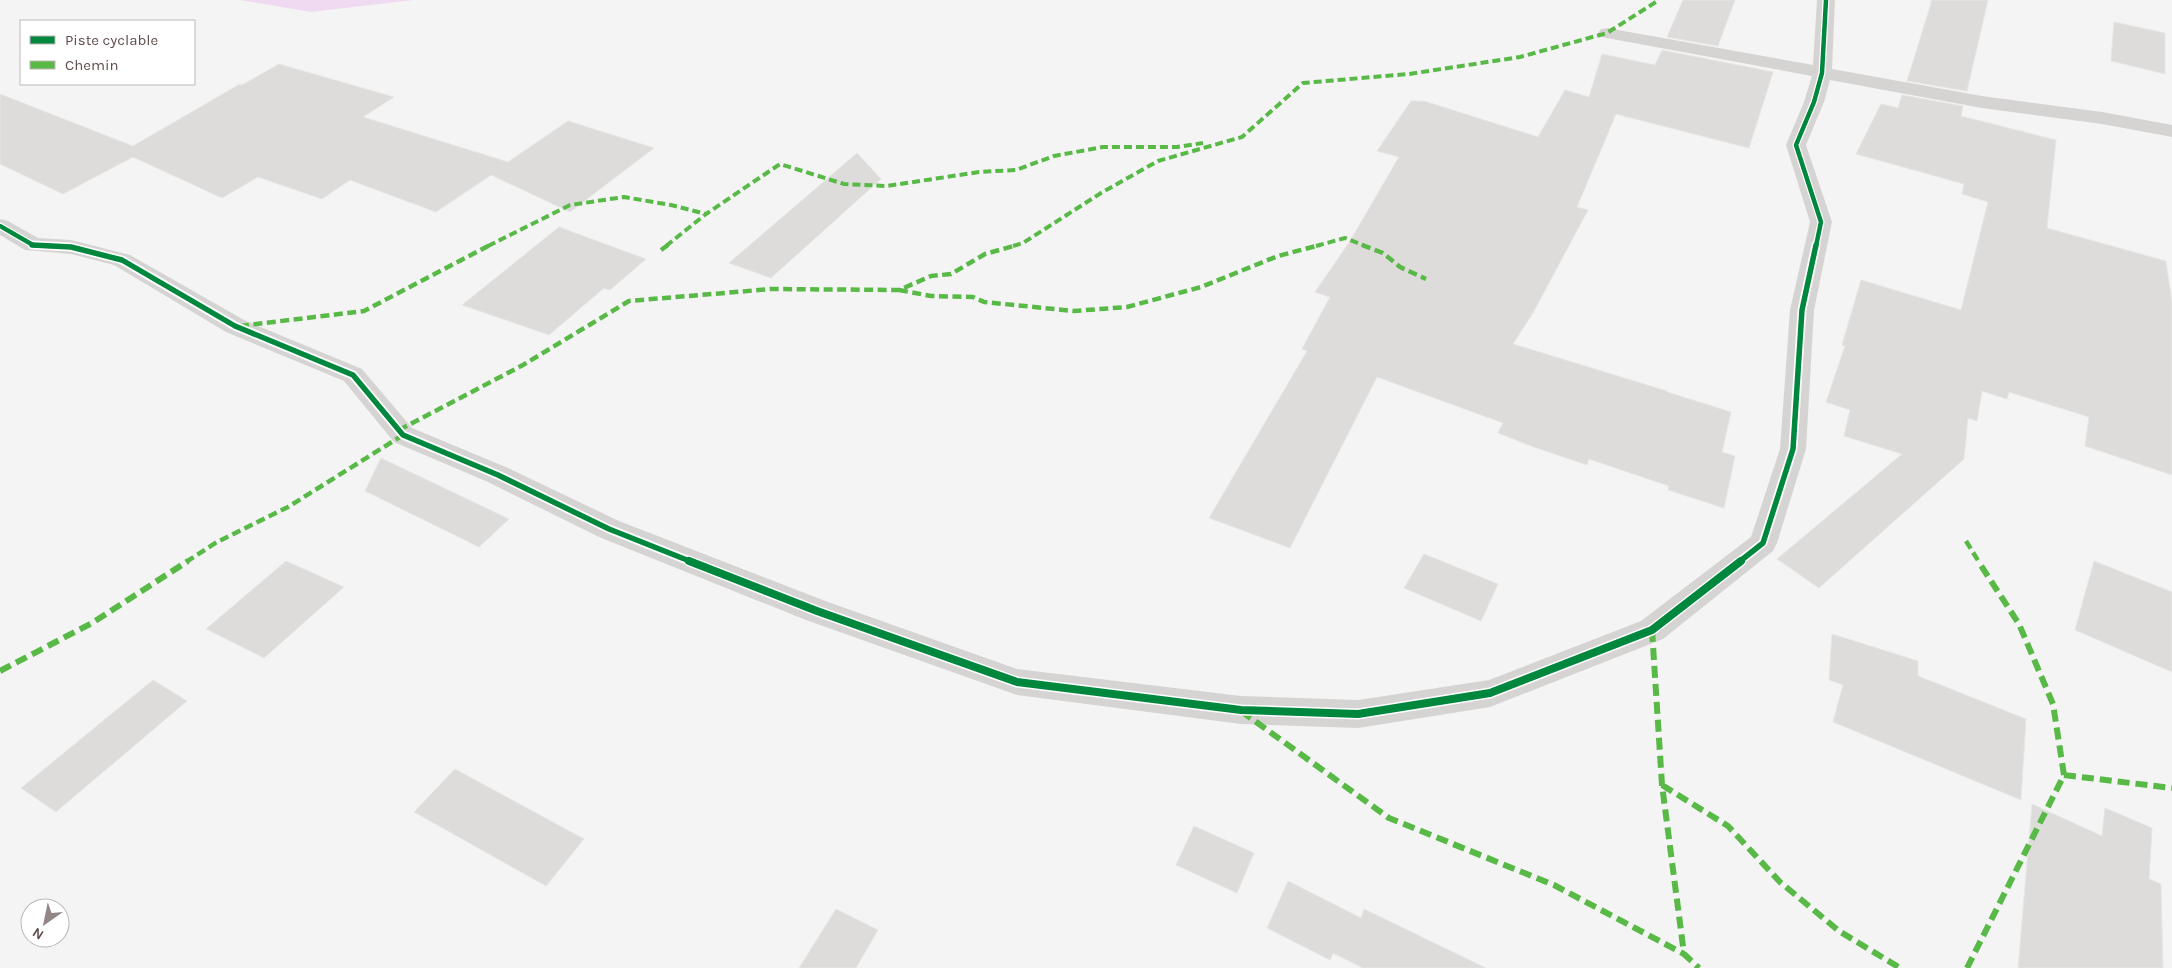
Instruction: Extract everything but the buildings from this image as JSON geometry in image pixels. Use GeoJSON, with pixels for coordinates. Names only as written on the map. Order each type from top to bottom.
{"type":"FeatureCollection","features":[{"type":"Feature","properties":{"kind":"street"},"geometry":{"type":"LineString","coordinates":[[0,226],[33,245],[71,247],[122,260],[235,326],[353,375],[403,435],[498,475],[609,529],[826,614],[1017,682],[1241,710],[1358,714],[1490,693],[1652,630],[1763,543],[1793,450],[1802,310],[1821,222],[1796,145],[1814,102],[1822,73],[1826,0]]}},
{"type":"Feature","properties":{"kind":"street"},"geometry":{"type":"LineString","coordinates":[[1608,33],[1982,102],[2102,118],[2172,131]]}},
{"type":"Feature","properties":{"kind":"shaded area"},"geometry":{"type":"Polygon","coordinates":[[[240,0],[413,0],[311,12],[240,0]]]}},
{"type":"Feature","properties":{"kind":"marked path"},"geometry":{"type":"LineString","coordinates":[[399,430],[523,365],[629,301],[771,289],[899,290],[931,276],[951,274],[985,254],[1023,243],[1101,193],[1158,161],[1242,137],[1303,83],[1409,74],[1520,57],[1607,33],[1659,0]]}},
{"type":"Feature","properties":{"kind":"marked path"},"geometry":{"type":"LineString","coordinates":[[661,250],[706,214],[780,164],[844,184],[887,186],[979,172],[1016,170],[1054,156],[1103,147],[1177,147],[1203,143]]}},
{"type":"Feature","properties":{"kind":"marked path"},"geometry":{"type":"LineString","coordinates":[[240,326],[364,311],[439,270],[570,205],[624,197],[671,205],[706,214]]}},
{"type":"Feature","properties":{"kind":"marked path"},"geometry":{"type":"LineString","coordinates":[[899,290],[931,296],[973,297],[984,302],[1074,311],[1127,307],[1201,287],[1278,256],[1345,238],[1383,253],[1400,267],[1426,279]]}},
{"type":"Feature","properties":{"kind":"marked path"},"geometry":{"type":"LineString","coordinates":[[0,671],[92,623],[217,542],[288,507],[403,435]]}},
{"type":"Feature","properties":{"kind":"marked path"},"geometry":{"type":"LineString","coordinates":[[1966,541],[2019,624],[2053,704],[2064,775],[1967,968]]}},
{"type":"Feature","properties":{"kind":"marked path"},"geometry":{"type":"LineString","coordinates":[[1652,630],[1662,785],[1684,954],[1699,968]]}},
{"type":"Feature","properties":{"kind":"marked path"},"geometry":{"type":"LineString","coordinates":[[1241,711],[1389,818],[1554,885],[1684,954]]}},
{"type":"Feature","properties":{"kind":"marked path"},"geometry":{"type":"LineString","coordinates":[[2064,775],[2172,788]]}},
{"type":"Feature","properties":{"kind":"marked path"},"geometry":{"type":"LineString","coordinates":[[1662,785],[1728,826],[1780,882],[1839,931],[1900,968]]}},
{"type":"Feature","properties":{"kind":"cycle path"},"geometry":{"type":"LineString","coordinates":[[0,226],[33,245],[71,247],[122,260],[235,326],[353,375],[403,435],[498,475],[609,529],[817,611],[1017,682],[1241,710],[1358,714],[1490,693],[1652,630],[1763,543],[1793,449],[1802,310],[1821,222],[1796,145],[1814,102],[1822,73],[1826,0]]}}]}
